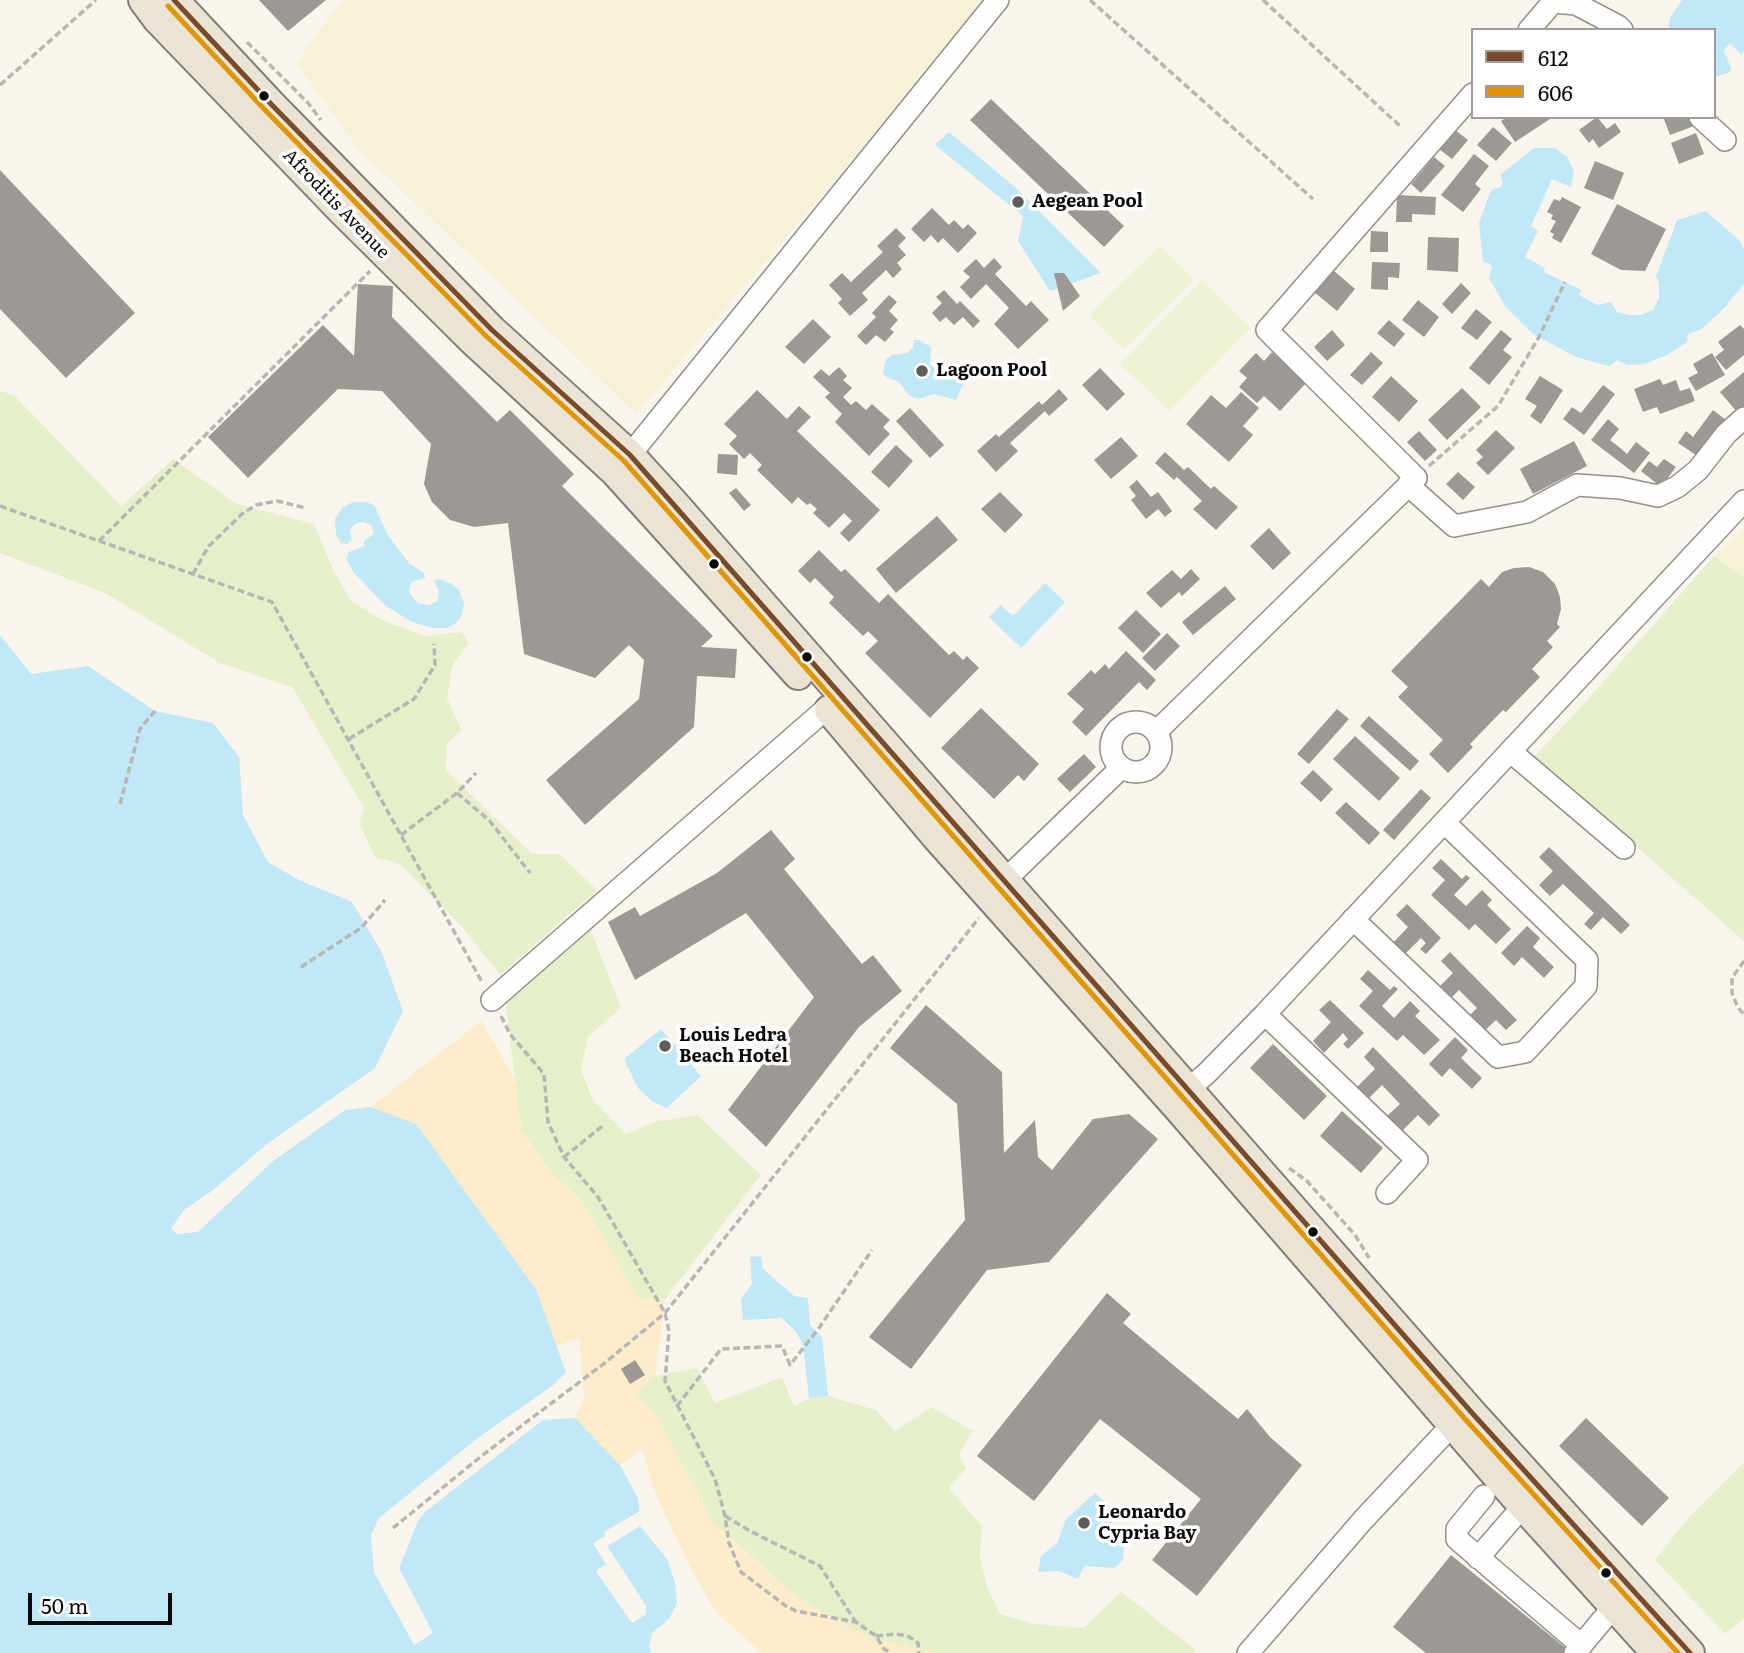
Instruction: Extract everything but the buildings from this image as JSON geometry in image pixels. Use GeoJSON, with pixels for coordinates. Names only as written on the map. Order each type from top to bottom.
{"type":"FeatureCollection","features":[{"type":"Feature","properties":{"kind":"main road","name":"Afroditis Avenue"},"geometry":{"type":"LineString","coordinates":[[143,0],[157,19],[340,209],[472,340],[623,464],[937,838],[1000,890],[1187,1090],[1473,1414],[1690,1653]]}},
{"type":"Feature","properties":{"kind":"main road","name":"Afroditis Avenue"},"geometry":{"type":"LineString","coordinates":[[174,0],[281,115],[623,464],[1000,890],[1523,1506],[1656,1653]]}},
{"type":"Feature","properties":{"kind":"street"},"geometry":{"type":"LineString","coordinates":[[623,464],[998,0]]}},
{"type":"Feature","properties":{"kind":"street"},"geometry":{"type":"LineString","coordinates":[[1531,28],[1553,2],[1577,2],[1620,28]]}},
{"type":"Feature","properties":{"kind":"street"},"geometry":{"type":"LineString","coordinates":[[1471,96],[1267,330],[1454,526],[1527,512],[1577,485],[1619,488],[1658,496],[1677,487],[1698,470],[1726,434],[1744,418]]}},
{"type":"Feature","properties":{"kind":"street"},"geometry":{"type":"LineString","coordinates":[[1702,119],[1725,140]]}},
{"type":"Feature","properties":{"kind":"street"},"geometry":{"type":"LineString","coordinates":[[1156,732],[1412,481]]}},
{"type":"Feature","properties":{"kind":"street"},"geometry":{"type":"LineString","coordinates":[[1187,1090],[1265,1014],[1744,501]]}},
{"type":"Feature","properties":{"kind":"street"},"geometry":{"type":"LineString","coordinates":[[492,1000],[827,708]]}},
{"type":"Feature","properties":{"kind":"street"},"geometry":{"type":"LineString","coordinates":[[1130,722],[1152,727],[1156,732],[1161,748],[1157,762],[1145,771],[1137,773],[1121,768],[1112,758],[1112,736],[1130,722]]}},
{"type":"Feature","properties":{"kind":"street"},"geometry":{"type":"LineString","coordinates":[[1510,751],[1624,848]]}},
{"type":"Feature","properties":{"kind":"street"},"geometry":{"type":"LineString","coordinates":[[1000,890],[1121,768]]}},
{"type":"Feature","properties":{"kind":"street"},"geometry":{"type":"LineString","coordinates":[[1353,919],[1497,1057],[1525,1052],[1586,986],[1587,960],[1444,822]]}},
{"type":"Feature","properties":{"kind":"street"},"geometry":{"type":"LineString","coordinates":[[1265,1014],[1417,1160],[1387,1193]]}},
{"type":"Feature","properties":{"kind":"street"},"geometry":{"type":"LineString","coordinates":[[1248,1653],[1363,1520],[1453,1424]]}},
{"type":"Feature","properties":{"kind":"street"},"geometry":{"type":"LineString","coordinates":[[1483,1496],[1456,1534],[1457,1539],[1578,1649],[1614,1606]]}},
{"type":"Feature","properties":{"kind":"street"},"geometry":{"type":"LineString","coordinates":[[1478,1558],[1523,1506]]}},
{"type":"Feature","properties":{"kind":"path"},"geometry":{"type":"LineString","coordinates":[[0,85],[96,0]]}},
{"type":"Feature","properties":{"kind":"path"},"geometry":{"type":"LineString","coordinates":[[1090,0],[1313,199]]}},
{"type":"Feature","properties":{"kind":"path"},"geometry":{"type":"LineString","coordinates":[[1263,0],[1400,126]]}},
{"type":"Feature","properties":{"kind":"path"},"geometry":{"type":"LineString","coordinates":[[99,541],[370,271]]}},
{"type":"Feature","properties":{"kind":"path"},"geometry":{"type":"LineString","coordinates":[[1412,481],[1498,406],[1539,337],[1565,282]]}},
{"type":"Feature","properties":{"kind":"path"},"geometry":{"type":"LineString","coordinates":[[193,574],[208,547],[242,514],[256,505],[277,501],[306,508]]}},
{"type":"Feature","properties":{"kind":"path"},"geometry":{"type":"LineString","coordinates":[[0,506],[272,602],[510,1034],[544,1074],[548,1122],[564,1157],[598,1197],[665,1312],[669,1331],[665,1381],[715,1479],[729,1543],[741,1572],[796,1611],[856,1622]]}},
{"type":"Feature","properties":{"kind":"path"},"geometry":{"type":"LineString","coordinates":[[348,740],[414,699],[435,665],[434,644]]}},
{"type":"Feature","properties":{"kind":"path"},"geometry":{"type":"LineString","coordinates":[[120,804],[140,729],[155,711]]}},
{"type":"Feature","properties":{"kind":"path"},"geometry":{"type":"LineString","coordinates":[[401,835],[457,793],[476,773]]}},
{"type":"Feature","properties":{"kind":"path"},"geometry":{"type":"LineString","coordinates":[[457,793],[489,820],[530,873]]}},
{"type":"Feature","properties":{"kind":"path"},"geometry":{"type":"LineString","coordinates":[[393,1528],[484,1454],[606,1362],[665,1312],[1000,890]]}},
{"type":"Feature","properties":{"kind":"path"},"geometry":{"type":"LineString","coordinates":[[301,967],[361,928],[385,900]]}},
{"type":"Feature","properties":{"kind":"path"},"geometry":{"type":"LineString","coordinates":[[1744,961],[1732,978],[1732,993],[1738,1008],[1744,1014]]}},
{"type":"Feature","properties":{"kind":"path"},"geometry":{"type":"LineString","coordinates":[[564,1157],[605,1124]]}},
{"type":"Feature","properties":{"kind":"path"},"geometry":{"type":"LineString","coordinates":[[677,1406],[721,1349],[782,1346],[790,1365],[819,1328],[872,1250]]}},
{"type":"Feature","properties":{"kind":"path"},"geometry":{"type":"LineString","coordinates":[[725,1516],[820,1566],[856,1622],[876,1636],[884,1650],[891,1653]]}},
{"type":"Feature","properties":{"kind":"path"},"geometry":{"type":"LineString","coordinates":[[876,1636],[908,1636],[918,1643],[919,1653]]}},
{"type":"Feature","properties":{"kind":"shaded area"},"geometry":{"type":"Polygon","coordinates":[[[342,0],[987,0],[636,414],[359,150],[296,63],[342,0]]]}},
{"type":"Feature","properties":{"kind":"shaded area"},"geometry":{"type":"Polygon","coordinates":[[[1744,526],[1744,577],[1714,556],[1744,526]]]}},
{"type":"Feature","properties":{"kind":"green space"},"geometry":{"type":"Polygon","coordinates":[[[1160,245],[1195,280],[1123,350],[1089,315],[1160,245]]]}},
{"type":"Feature","properties":{"kind":"green space"},"geometry":{"type":"Polygon","coordinates":[[[1202,280],[1251,328],[1169,411],[1120,364],[1202,280]]]}},
{"type":"Feature","properties":{"kind":"green space"},"geometry":{"type":"Polygon","coordinates":[[[0,391],[14,395],[121,506],[173,459],[237,504],[314,524],[333,570],[352,602],[384,621],[425,636],[462,632],[469,643],[452,666],[447,698],[461,730],[447,744],[446,770],[532,854],[560,854],[597,890],[500,975],[464,929],[400,864],[375,857],[359,823],[364,808],[293,688],[220,663],[105,593],[0,553],[0,391]]]}},
{"type":"Feature","properties":{"kind":"green space"},"geometry":{"type":"Polygon","coordinates":[[[1714,556],[1744,577],[1744,941],[1534,757],[1714,556]]]}},
{"type":"Feature","properties":{"kind":"green space"},"geometry":{"type":"Polygon","coordinates":[[[589,925],[621,1008],[588,1037],[581,1069],[592,1099],[626,1134],[655,1122],[697,1115],[761,1175],[665,1299],[638,1298],[582,1201],[553,1175],[521,1129],[505,998],[589,925]]]}},
{"type":"Feature","properties":{"kind":"green space"},"geometry":{"type":"Polygon","coordinates":[[[697,1368],[715,1403],[782,1377],[794,1407],[809,1398],[828,1396],[876,1410],[895,1431],[932,1407],[973,1431],[959,1454],[966,1468],[949,1488],[982,1526],[980,1556],[987,1587],[1000,1614],[1036,1624],[1084,1628],[1121,1592],[1196,1650],[1194,1653],[937,1653],[867,1637],[798,1598],[711,1520],[656,1415],[635,1394],[655,1376],[697,1368]]]}},
{"type":"Feature","properties":{"kind":"green space"},"geometry":{"type":"Polygon","coordinates":[[[1744,1462],[1744,1619],[1725,1634],[1655,1560],[1689,1517],[1744,1462]]]}},
{"type":"Feature","properties":{"kind":"sand"},"geometry":{"type":"Polygon","coordinates":[[[481,1021],[515,1079],[521,1129],[553,1175],[582,1201],[638,1298],[665,1299],[655,1376],[635,1394],[656,1415],[711,1520],[798,1598],[867,1637],[937,1653],[762,1653],[716,1612],[692,1571],[655,1493],[642,1449],[620,1465],[575,1418],[584,1396],[579,1338],[556,1346],[536,1289],[416,1125],[370,1107],[481,1021]]]}},
{"type":"Feature","properties":{"kind":"water"},"geometry":{"type":"Polygon","coordinates":[[[1682,0],[1744,0],[1742,55],[1731,44],[1726,47],[1724,51],[1732,70],[1716,76],[1716,28],[1668,28],[1670,18],[1682,0]]]}},
{"type":"Feature","properties":{"kind":"water","name":"Aegean Pool"},"geometry":{"type":"Polygon","coordinates":[[[949,132],[1016,188],[1101,273],[1050,291],[1018,241],[1023,216],[935,145],[949,132]]]}},
{"type":"Feature","properties":{"kind":"water"},"geometry":{"type":"Polygon","coordinates":[[[1534,148],[1555,148],[1567,157],[1574,171],[1571,187],[1552,179],[1531,226],[1538,231],[1525,257],[1545,268],[1544,272],[1581,290],[1579,295],[1598,305],[1611,302],[1617,312],[1628,315],[1641,315],[1653,310],[1659,298],[1659,283],[1656,277],[1677,220],[1706,211],[1740,241],[1744,250],[1744,284],[1702,329],[1688,334],[1687,342],[1667,355],[1644,364],[1627,365],[1617,360],[1610,366],[1597,363],[1576,357],[1533,334],[1505,306],[1489,278],[1492,267],[1483,262],[1479,223],[1491,190],[1501,187],[1503,182],[1500,175],[1534,148]]]}},
{"type":"Feature","properties":{"kind":"water","name":"Lagoon Pool"},"geometry":{"type":"Polygon","coordinates":[[[914,340],[931,347],[930,365],[944,370],[959,363],[963,384],[956,400],[934,394],[914,398],[899,382],[883,373],[886,359],[892,355],[907,353],[913,348],[914,340]]]}},
{"type":"Feature","properties":{"kind":"water"},"geometry":{"type":"Polygon","coordinates":[[[353,502],[367,502],[375,506],[387,534],[410,564],[424,573],[425,578],[411,582],[409,592],[418,603],[429,605],[438,601],[439,592],[434,580],[452,584],[459,590],[464,604],[462,615],[456,623],[447,628],[432,628],[412,622],[386,606],[354,573],[346,559],[349,552],[364,546],[364,541],[374,534],[371,525],[363,522],[355,524],[350,530],[352,540],[347,544],[341,543],[336,534],[335,519],[343,507],[353,502]]]}},
{"type":"Feature","properties":{"kind":"water"},"geometry":{"type":"Polygon","coordinates":[[[1045,583],[1065,602],[1021,648],[989,617],[1001,605],[1013,616],[1045,583]]]}},
{"type":"Feature","properties":{"kind":"water"},"geometry":{"type":"Polygon","coordinates":[[[0,635],[31,674],[88,666],[155,711],[213,723],[239,757],[243,815],[268,862],[299,880],[352,902],[381,951],[403,1011],[375,1068],[267,1144],[212,1191],[185,1209],[171,1228],[177,1234],[198,1232],[273,1161],[345,1110],[370,1107],[416,1124],[536,1289],[566,1372],[552,1386],[479,1437],[379,1518],[371,1535],[374,1572],[414,1645],[433,1633],[399,1568],[418,1521],[426,1511],[543,1420],[575,1418],[620,1465],[638,1498],[639,1512],[604,1532],[606,1536],[593,1543],[606,1564],[597,1572],[632,1623],[646,1614],[646,1606],[607,1546],[640,1526],[667,1559],[675,1583],[677,1603],[669,1619],[652,1633],[649,1647],[652,1653],[0,1653],[0,635]]]}},
{"type":"Feature","properties":{"kind":"water"},"geometry":{"type":"Polygon","coordinates":[[[661,1029],[701,1076],[667,1108],[653,1102],[638,1088],[624,1059],[661,1029]]]}},
{"type":"Feature","properties":{"kind":"water"},"geometry":{"type":"Polygon","coordinates":[[[761,1256],[763,1269],[794,1296],[808,1298],[810,1325],[822,1337],[828,1396],[809,1398],[803,1345],[796,1332],[782,1318],[743,1320],[741,1299],[752,1284],[750,1257],[761,1256]]]}},
{"type":"Feature","properties":{"kind":"water"},"geometry":{"type":"Polygon","coordinates":[[[1095,1493],[1111,1507],[1111,1534],[1124,1545],[1123,1560],[1115,1568],[1084,1566],[1078,1579],[1059,1571],[1038,1572],[1041,1556],[1057,1543],[1066,1519],[1095,1493]]]}},
{"type":"Feature","properties":{"kind":"pier"},"geometry":{"type":"Polygon","coordinates":[[[639,1512],[639,1515],[609,1533],[609,1538],[598,1544],[610,1564],[601,1572],[633,1618],[643,1612],[643,1607],[604,1546],[640,1523],[640,1526],[607,1546],[646,1606],[646,1614],[632,1623],[596,1571],[606,1564],[593,1543],[606,1536],[604,1532],[639,1512]]]}},
{"type":"Feature","properties":{"kind":"transit line","name":"612"},"geometry":{"type":"LineString","coordinates":[[174,0],[272,105],[492,330],[630,455],[1473,1414],[1690,1653]]}},
{"type":"Feature","properties":{"kind":"transit line","name":"606"},"geometry":{"type":"LineString","coordinates":[[168,6],[266,111],[486,336],[624,461],[1466,1420],[1678,1653]]}},
{"type":"Feature","properties":{"kind":"place","name":"Aegean Pool"},"geometry":{"type":"Point","coordinates":[1018,202]}},
{"type":"Feature","properties":{"kind":"place","name":"Lagoon Pool"},"geometry":{"type":"Point","coordinates":[922,371]}},
{"type":"Feature","properties":{"kind":"place","name":"Louis Ledra Beach Hotel"},"geometry":{"type":"Point","coordinates":[665,1046]}},
{"type":"Feature","properties":{"kind":"place","name":"Leonardo Cypria Bay"},"geometry":{"type":"Point","coordinates":[1084,1523]}}]}
